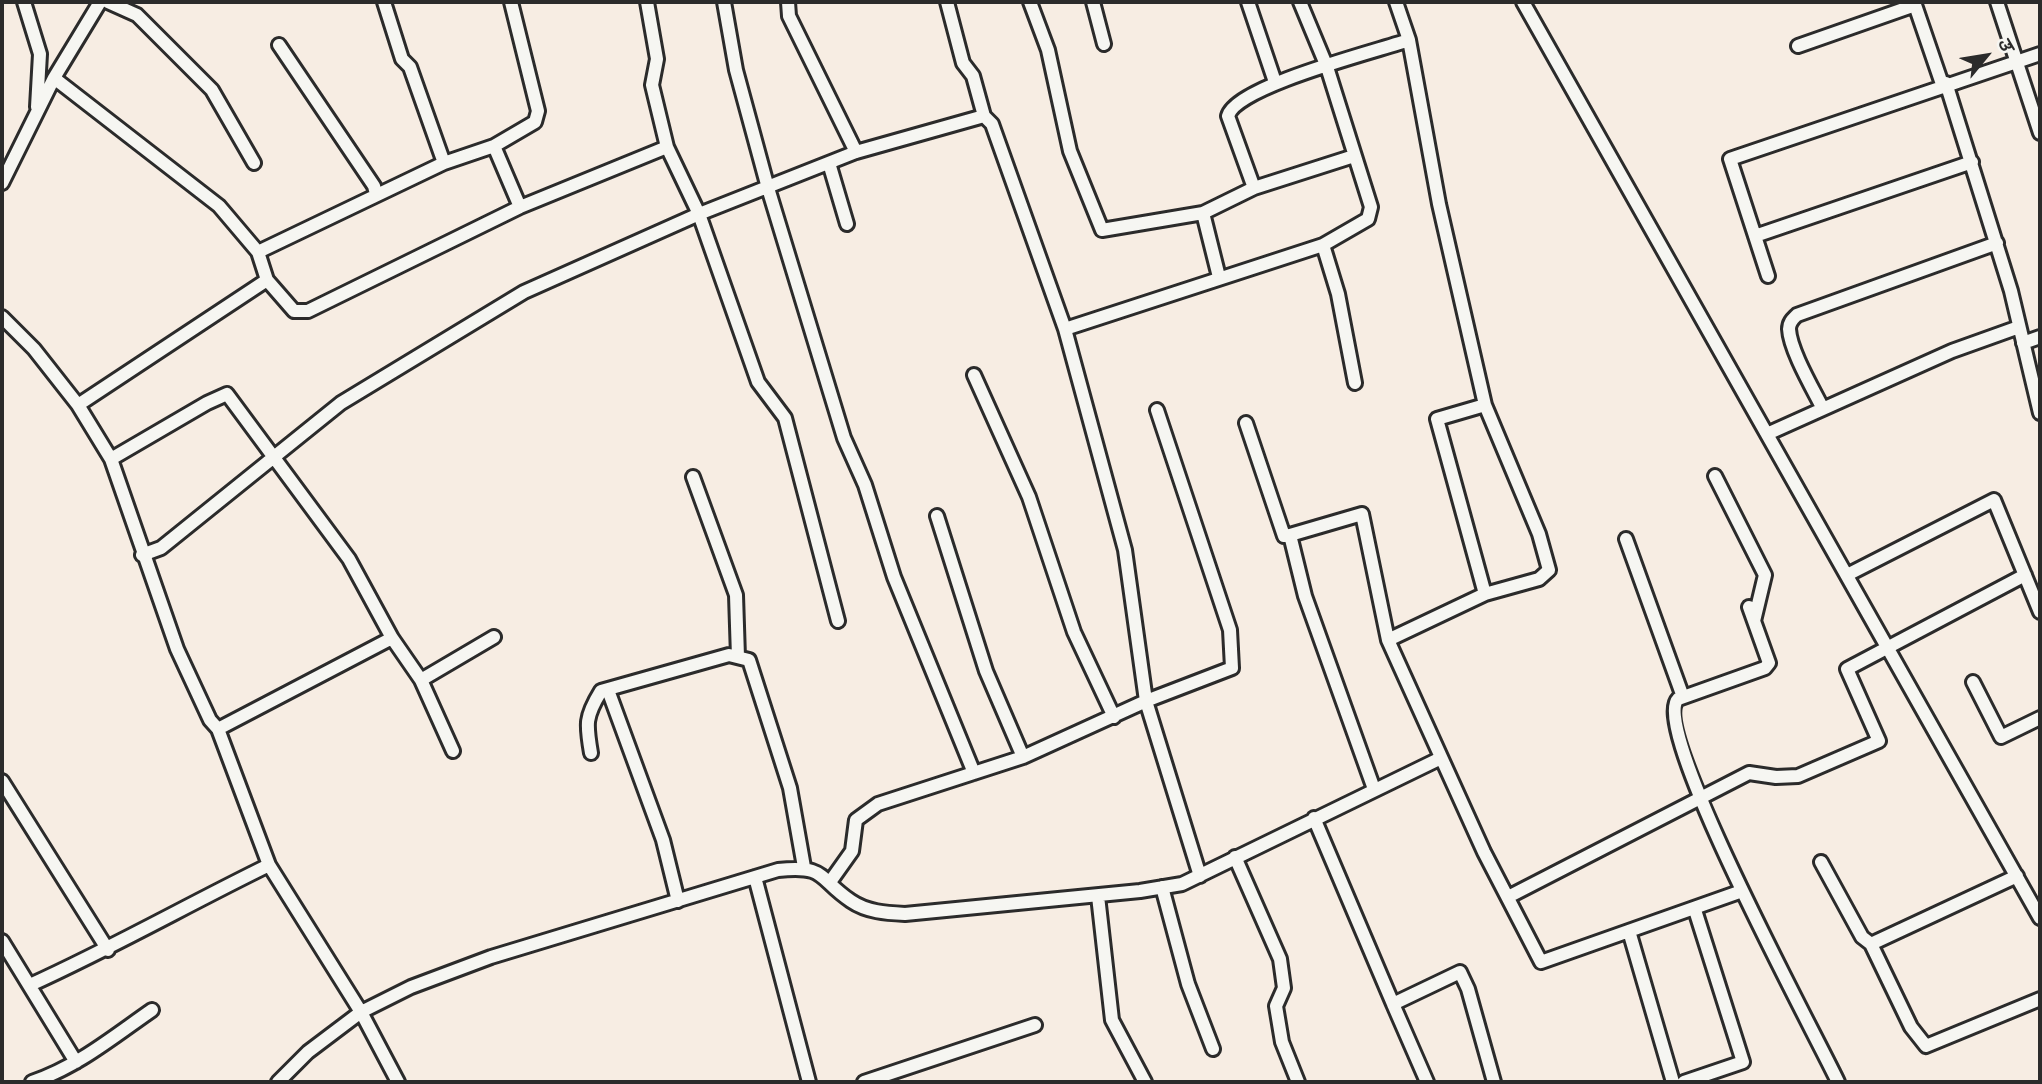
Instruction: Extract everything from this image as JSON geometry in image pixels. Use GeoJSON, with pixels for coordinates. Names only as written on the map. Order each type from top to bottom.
{"type":"FeatureCollection","features":[{"type":"Feature","properties":{"kind":"street"},"geometry":{"type":"LineString","coordinates":[[23,2],[40,54],[37,112]]}},
{"type":"Feature","properties":{"kind":"street"},"geometry":{"type":"LineString","coordinates":[[2,183],[54,78],[100,2]]}},
{"type":"Feature","properties":{"kind":"street"},"geometry":{"type":"LineString","coordinates":[[108,2],[137,15],[212,90],[254,163]]}},
{"type":"Feature","properties":{"kind":"street"},"geometry":{"type":"LineString","coordinates":[[386,2],[402,59],[410,67],[444,163]]}},
{"type":"Feature","properties":{"kind":"street"},"geometry":{"type":"LineString","coordinates":[[258,252],[444,163],[494,146],[535,122],[538,111],[511,2]]}},
{"type":"Feature","properties":{"kind":"street"},"geometry":{"type":"LineString","coordinates":[[647,2],[657,59],[652,85],[667,148],[699,214],[758,382],[785,418],[838,621]]}},
{"type":"Feature","properties":{"kind":"street"},"geometry":{"type":"LineString","coordinates":[[724,2],[736,70],[768,188],[844,438],[865,485],[894,576],[974,773]]}},
{"type":"Feature","properties":{"kind":"street"},"geometry":{"type":"LineString","coordinates":[[788,2],[789,16],[856,152]]}},
{"type":"Feature","properties":{"kind":"street"},"geometry":{"type":"LineString","coordinates":[[947,2],[963,63],[973,76],[984,116],[992,124],[1065,329],[1125,550],[1146,701],[1200,876]]}},
{"type":"Feature","properties":{"kind":"street"},"geometry":{"type":"LineString","coordinates":[[1030,2],[1048,50],[1070,151],[1102,230],[1203,213],[1254,188],[1354,156]]}},
{"type":"Feature","properties":{"kind":"street"},"geometry":{"type":"LineString","coordinates":[[1093,2],[1104,44]]}},
{"type":"Feature","properties":{"kind":"street"},"geometry":{"type":"LineString","coordinates":[[1248,2],[1275,82]]}},
{"type":"Feature","properties":{"kind":"street"},"geometry":{"type":"LineString","coordinates":[[1065,329],[1216,281],[1219,276],[1322,245],[1368,219],[1371,207],[1327,67],[1300,2]]}},
{"type":"Feature","properties":{"kind":"street"},"geometry":{"type":"LineString","coordinates":[[1388,640],[1485,594],[1539,579],[1549,570],[1539,534],[1485,405],[1439,204],[1409,40],[1396,2]]}},
{"type":"Feature","properties":{"kind":"street"},"geometry":{"type":"LineString","coordinates":[[1523,2],[2040,918]]}},
{"type":"Feature","properties":{"kind":"street"},"geometry":{"type":"LineString","coordinates":[[1997,2],[2040,132]]}},
{"type":"Feature","properties":{"kind":"street"},"geometry":{"type":"LineString","coordinates":[[1798,46],[1915,3],[1972,162],[1997,243],[2040,412]]}},
{"type":"Feature","properties":{"kind":"street"},"geometry":{"type":"LineString","coordinates":[[1254,188],[1228,116],[1237,103],[1275,82],[1409,40]]}},
{"type":"Feature","properties":{"kind":"street"},"geometry":{"type":"LineString","coordinates":[[279,45],[374,186],[376,194]]}},
{"type":"Feature","properties":{"kind":"street"},"geometry":{"type":"LineString","coordinates":[[1768,276],[1730,159],[1944,84],[2040,54]]}},
{"type":"Feature","properties":{"kind":"street"},"geometry":{"type":"LineString","coordinates":[[54,78],[219,206],[258,252],[267,280],[294,311],[308,311],[520,206],[667,148]]}},
{"type":"Feature","properties":{"kind":"street"},"geometry":{"type":"LineString","coordinates":[[142,555],[161,548],[341,402],[524,292],[699,214],[856,152],[984,116]]}},
{"type":"Feature","properties":{"kind":"street"},"geometry":{"type":"LineString","coordinates":[[494,146],[520,206]]}},
{"type":"Feature","properties":{"kind":"street"},"geometry":{"type":"LineString","coordinates":[[1755,236],[1972,162]]}},
{"type":"Feature","properties":{"kind":"street"},"geometry":{"type":"LineString","coordinates":[[829,163],[847,224]]}},
{"type":"Feature","properties":{"kind":"street"},"geometry":{"type":"LineString","coordinates":[[1203,213],[1219,276]]}},
{"type":"Feature","properties":{"kind":"street"},"geometry":{"type":"LineString","coordinates":[[1822,409],[1792,341],[1789,328],[1791,320],[1797,315],[1997,243]]}},
{"type":"Feature","properties":{"kind":"street"},"geometry":{"type":"LineString","coordinates":[[1322,245],[1338,294],[1355,383]]}},
{"type":"Feature","properties":{"kind":"street"},"geometry":{"type":"LineString","coordinates":[[78,405],[267,280]]}},
{"type":"Feature","properties":{"kind":"street"},"geometry":{"type":"LineString","coordinates":[[2,317],[34,349],[78,405],[111,460],[177,649],[210,720],[218,729],[269,864],[361,1012],[398,1082]]}},
{"type":"Feature","properties":{"kind":"street"},"geometry":{"type":"LineString","coordinates":[[1767,435],[1952,351],[2019,327]]}},
{"type":"Feature","properties":{"kind":"street"},"geometry":{"type":"LineString","coordinates":[[2023,344],[2040,337]]}},
{"type":"Feature","properties":{"kind":"street"},"geometry":{"type":"LineString","coordinates":[[974,375],[1029,497],[1074,632],[1114,717]]}},
{"type":"Feature","properties":{"kind":"street"},"geometry":{"type":"LineString","coordinates":[[111,460],[206,402],[227,394],[274,454],[349,559],[393,638],[421,680],[453,751]]}},
{"type":"Feature","properties":{"kind":"street"},"geometry":{"type":"LineString","coordinates":[[1485,405],[1437,419],[1485,594]]}},
{"type":"Feature","properties":{"kind":"street"},"geometry":{"type":"LineString","coordinates":[[830,882],[852,851],[853,828],[862,814],[878,804],[1023,757],[1146,701],[1232,668],[1230,630],[1157,410]]}},
{"type":"Feature","properties":{"kind":"street"},"geometry":{"type":"LineString","coordinates":[[1246,423],[1284,536],[1362,514],[1388,640],[1441,758],[1541,962],[1742,891]]}},
{"type":"Feature","properties":{"kind":"street"},"geometry":{"type":"LineString","coordinates":[[1715,476],[1765,575],[1754,622]]}},
{"type":"Feature","properties":{"kind":"street"},"geometry":{"type":"LineString","coordinates":[[693,477],[736,595],[738,657]]}},
{"type":"Feature","properties":{"kind":"street"},"geometry":{"type":"LineString","coordinates":[[1847,575],[1994,500],[2040,612]]}},
{"type":"Feature","properties":{"kind":"street"},"geometry":{"type":"LineString","coordinates":[[937,516],[986,671],[1023,757]]}},
{"type":"Feature","properties":{"kind":"street"},"geometry":{"type":"LineString","coordinates":[[1290,535],[1305,596],[1374,789]]}},
{"type":"Feature","properties":{"kind":"street"},"geometry":{"type":"LineString","coordinates":[[1626,539],[1684,697]]}},
{"type":"Feature","properties":{"kind":"street"},"geometry":{"type":"LineString","coordinates":[[1508,897],[1749,773],[1776,777],[1798,776],[1880,741],[1847,669],[2025,575]]}},
{"type":"Feature","properties":{"kind":"street"},"geometry":{"type":"LineString","coordinates":[[1749,607],[1769,663],[1684,697],[1674,704],[1672,714],[1702,798],[1742,891],[1838,1082]]}},
{"type":"Feature","properties":{"kind":"street"},"geometry":{"type":"LineString","coordinates":[[421,680],[494,637]]}},
{"type":"Feature","properties":{"kind":"street"},"geometry":{"type":"LineString","coordinates":[[218,729],[393,638]]}},
{"type":"Feature","properties":{"kind":"street"},"geometry":{"type":"LineString","coordinates":[[591,753],[586,722],[589,710],[601,691],[729,655],[749,660],[790,788],[804,867]]}},
{"type":"Feature","properties":{"kind":"street"},"geometry":{"type":"LineString","coordinates":[[1973,682],[2001,737],[2040,718]]}},
{"type":"Feature","properties":{"kind":"street"},"geometry":{"type":"LineString","coordinates":[[608,690],[663,840],[678,901]]}},
{"type":"Feature","properties":{"kind":"street"},"geometry":{"type":"LineString","coordinates":[[278,1082],[308,1052],[361,1012],[411,987],[491,957],[755,877],[804,867],[819,872],[851,901],[875,912],[905,914],[1162,887],[1200,876],[1441,758]]}},
{"type":"Feature","properties":{"kind":"street"},"geometry":{"type":"LineString","coordinates":[[2,781],[108,950]]}},
{"type":"Feature","properties":{"kind":"street"},"geometry":{"type":"LineString","coordinates":[[1314,818],[1427,1082]]}},
{"type":"Feature","properties":{"kind":"street"},"geometry":{"type":"LineString","coordinates":[[1235,857],[1280,959],[1283,988],[1276,1006],[1282,1042],[1298,1082]]}},
{"type":"Feature","properties":{"kind":"street"},"geometry":{"type":"LineString","coordinates":[[1821,862],[1862,937],[1871,944],[1911,1027],[1926,1046],[2040,999]]}},
{"type":"Feature","properties":{"kind":"street"},"geometry":{"type":"LineString","coordinates":[[30,985],[108,950],[177,910],[205,900],[213,892],[269,864]]}},
{"type":"Feature","properties":{"kind":"street"},"geometry":{"type":"LineString","coordinates":[[755,877],[810,1082]]}},
{"type":"Feature","properties":{"kind":"street"},"geometry":{"type":"LineString","coordinates":[[1871,944],[2017,877]]}},
{"type":"Feature","properties":{"kind":"street"},"geometry":{"type":"LineString","coordinates":[[1162,887],[1188,984],[1213,1049]]}},
{"type":"Feature","properties":{"kind":"street"},"geometry":{"type":"LineString","coordinates":[[1098,895],[1112,1020],[1145,1082]]}},
{"type":"Feature","properties":{"kind":"street"},"geometry":{"type":"LineString","coordinates":[[1684,1082],[1743,1062],[1695,909]]}},
{"type":"Feature","properties":{"kind":"street"},"geometry":{"type":"LineString","coordinates":[[1629,932],[1673,1082]]}},
{"type":"Feature","properties":{"kind":"street"},"geometry":{"type":"LineString","coordinates":[[2,942],[76,1062]]}},
{"type":"Feature","properties":{"kind":"street"},"geometry":{"type":"LineString","coordinates":[[1393,1004],[1460,972],[1468,989],[1494,1082]]}},
{"type":"Feature","properties":{"kind":"street"},"geometry":{"type":"LineString","coordinates":[[32,1082],[49,1077],[76,1062],[109,1042],[152,1010]]}},
{"type":"Feature","properties":{"kind":"street"},"geometry":{"type":"LineString","coordinates":[[864,1082],[1035,1025]]}}]}
